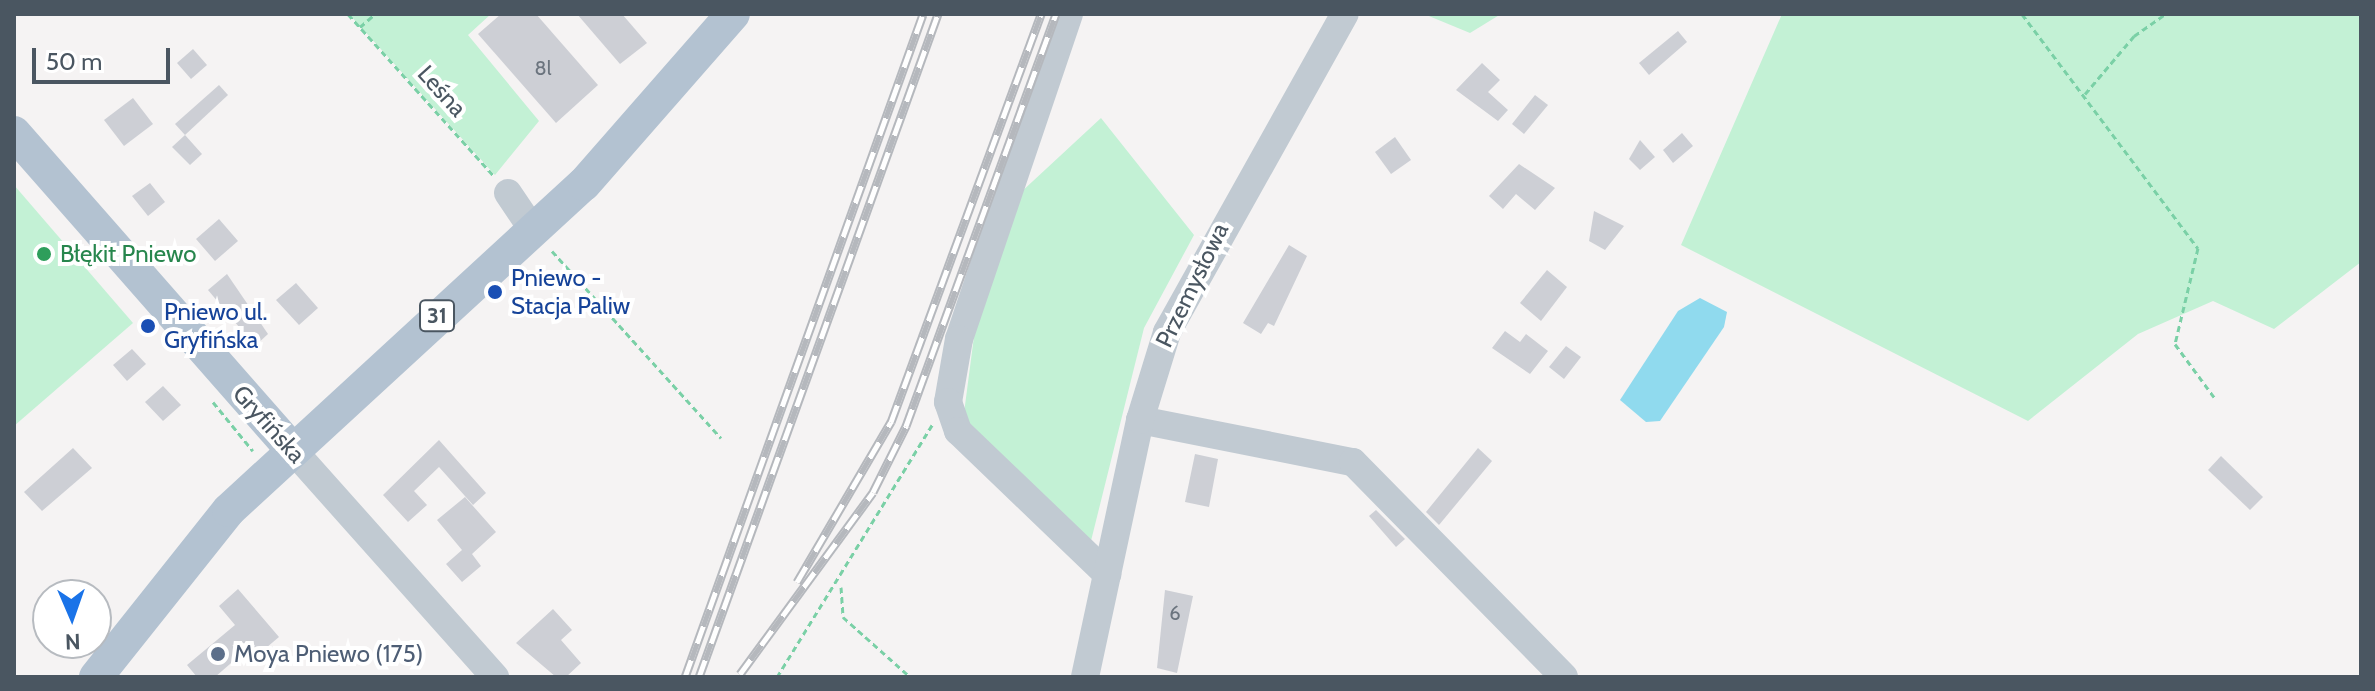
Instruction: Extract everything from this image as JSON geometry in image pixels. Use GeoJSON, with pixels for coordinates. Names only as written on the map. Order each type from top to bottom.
{"type":"FeatureCollection","features":[{"type":"Feature","properties":{"kind":"main road","name":"31"},"geometry":{"type":"LineString","coordinates":[[96,677],[177,569],[291,448],[533,230],[625,142],[733,14]]}},
{"type":"Feature","properties":{"kind":"main road","name":"Gryfińska"},"geometry":{"type":"LineString","coordinates":[[14,133],[291,448]]}},
{"type":"Feature","properties":{"kind":"street"},"geometry":{"type":"LineString","coordinates":[[1069,14],[959,339],[948,402],[958,431],[1107,574]]}},
{"type":"Feature","properties":{"kind":"street","name":"Przemysłowa"},"geometry":{"type":"LineString","coordinates":[[1085,677],[1140,420],[1186,288],[1345,14]]}},
{"type":"Feature","properties":{"kind":"street"},"geometry":{"type":"LineString","coordinates":[[508,193],[533,230]]}},
{"type":"Feature","properties":{"kind":"street"},"geometry":{"type":"LineString","coordinates":[[1140,420],[1353,462],[1564,677]]}},
{"type":"Feature","properties":{"kind":"street","name":"Gryfińska"},"geometry":{"type":"LineString","coordinates":[[291,448],[495,677]]}},
{"type":"Feature","properties":{"kind":"path","name":"Leśna"},"geometry":{"type":"LineString","coordinates":[[348,14],[508,193]]}},
{"type":"Feature","properties":{"kind":"path"},"geometry":{"type":"LineString","coordinates":[[360,27],[375,14]]}},
{"type":"Feature","properties":{"kind":"path"},"geometry":{"type":"LineString","coordinates":[[2022,14],[2198,248],[2175,344],[2214,397]]}},
{"type":"Feature","properties":{"kind":"path"},"geometry":{"type":"LineString","coordinates":[[2085,94],[2134,36],[2166,14]]}},
{"type":"Feature","properties":{"kind":"path"},"geometry":{"type":"LineString","coordinates":[[533,230],[721,438]]}},
{"type":"Feature","properties":{"kind":"path"},"geometry":{"type":"LineString","coordinates":[[205,392],[253,448],[246,460]]}},
{"type":"Feature","properties":{"kind":"path"},"geometry":{"type":"LineString","coordinates":[[777,677],[843,580],[866,527],[948,402]]}},
{"type":"Feature","properties":{"kind":"path"},"geometry":{"type":"LineString","coordinates":[[843,580],[843,617],[910,677]]}},
{"type":"Feature","properties":{"kind":"green space"},"geometry":{"type":"Polygon","coordinates":[[[349,14],[491,14],[468,35],[539,121],[495,175],[349,14]]]}},
{"type":"Feature","properties":{"kind":"green space"},"geometry":{"type":"Polygon","coordinates":[[[1424,14],[1501,14],[1470,33],[1424,14]]]}},
{"type":"Feature","properties":{"kind":"green space"},"geometry":{"type":"Polygon","coordinates":[[[1782,14],[2361,14],[2361,262],[2274,329],[2213,301],[2138,334],[2028,421],[1681,245],[1782,14]]]}},
{"type":"Feature","properties":{"kind":"green space"},"geometry":{"type":"Polygon","coordinates":[[[1101,118],[1194,235],[1144,328],[1085,565],[947,430],[964,413],[976,321],[1019,194],[1101,118]]]}},
{"type":"Feature","properties":{"kind":"green space","name":"Błękit Pniewo"},"geometry":{"type":"Polygon","coordinates":[[[14,185],[133,323],[14,426],[14,185]]]}},
{"type":"Feature","properties":{"kind":"water"},"geometry":{"type":"Polygon","coordinates":[[[1700,298],[1727,312],[1724,327],[1660,421],[1646,422],[1620,400],[1678,311],[1700,298]]]}},
{"type":"Feature","properties":{"kind":"building"},"geometry":{"type":"Polygon","coordinates":[[[501,14],[536,14],[598,85],[556,123],[478,34],[501,14]]]}},
{"type":"Feature","properties":{"kind":"building"},"geometry":{"type":"Polygon","coordinates":[[[577,14],[622,14],[647,43],[620,64],[577,14]]]}},
{"type":"Feature","properties":{"kind":"building"},"geometry":{"type":"Polygon","coordinates":[[[1678,31],[1687,42],[1649,75],[1639,63],[1678,31]]]}},
{"type":"Feature","properties":{"kind":"building"},"geometry":{"type":"Polygon","coordinates":[[[193,49],[207,65],[191,79],[177,63],[193,49]]]}},
{"type":"Feature","properties":{"kind":"building"},"geometry":{"type":"Polygon","coordinates":[[[1482,63],[1500,80],[1488,92],[1508,110],[1498,121],[1456,90],[1482,63]]]}},
{"type":"Feature","properties":{"kind":"building"},"geometry":{"type":"Polygon","coordinates":[[[219,85],[228,95],[185,135],[175,124],[219,85]]]}},
{"type":"Feature","properties":{"kind":"building"},"geometry":{"type":"Polygon","coordinates":[[[1535,95],[1548,105],[1524,134],[1512,124],[1535,95]]]}},
{"type":"Feature","properties":{"kind":"building"},"geometry":{"type":"Polygon","coordinates":[[[133,98],[153,124],[124,146],[104,120],[133,98]]]}},
{"type":"Feature","properties":{"kind":"building"},"geometry":{"type":"Polygon","coordinates":[[[1682,133],[1693,146],[1673,163],[1663,150],[1682,133]]]}},
{"type":"Feature","properties":{"kind":"building"},"geometry":{"type":"Polygon","coordinates":[[[185,135],[202,154],[190,165],[172,147],[185,135]]]}},
{"type":"Feature","properties":{"kind":"building"},"geometry":{"type":"Polygon","coordinates":[[[1395,137],[1411,160],[1391,174],[1375,152],[1395,137]]]}},
{"type":"Feature","properties":{"kind":"building"},"geometry":{"type":"Polygon","coordinates":[[[1640,140],[1655,157],[1640,170],[1629,159],[1640,140]]]}},
{"type":"Feature","properties":{"kind":"building"},"geometry":{"type":"Polygon","coordinates":[[[1519,164],[1555,188],[1535,210],[1516,194],[1503,209],[1489,196],[1519,164]]]}},
{"type":"Feature","properties":{"kind":"building"},"geometry":{"type":"Polygon","coordinates":[[[150,183],[165,202],[148,216],[132,196],[150,183]]]}},
{"type":"Feature","properties":{"kind":"building"},"geometry":{"type":"Polygon","coordinates":[[[1594,211],[1624,226],[1605,250],[1589,241],[1594,211]]]}},
{"type":"Feature","properties":{"kind":"building"},"geometry":{"type":"Polygon","coordinates":[[[219,219],[238,241],[215,261],[196,239],[219,219]]]}},
{"type":"Feature","properties":{"kind":"building"},"geometry":{"type":"Polygon","coordinates":[[[1289,245],[1307,256],[1274,326],[1268,323],[1261,334],[1243,323],[1289,245]]]}},
{"type":"Feature","properties":{"kind":"building"},"geometry":{"type":"Polygon","coordinates":[[[1547,270],[1567,287],[1541,321],[1520,303],[1547,270]]]}},
{"type":"Feature","properties":{"kind":"building"},"geometry":{"type":"Polygon","coordinates":[[[227,274],[268,334],[255,346],[208,290],[227,274]]]}},
{"type":"Feature","properties":{"kind":"building"},"geometry":{"type":"Polygon","coordinates":[[[296,283],[318,308],[299,325],[276,300],[296,283]]]}},
{"type":"Feature","properties":{"kind":"building"},"geometry":{"type":"Polygon","coordinates":[[[1505,331],[1520,342],[1526,334],[1548,351],[1530,374],[1492,348],[1505,331]]]}},
{"type":"Feature","properties":{"kind":"building"},"geometry":{"type":"Polygon","coordinates":[[[1566,346],[1581,357],[1564,379],[1549,367],[1566,346]]]}},
{"type":"Feature","properties":{"kind":"building"},"geometry":{"type":"Polygon","coordinates":[[[132,349],[146,364],[127,381],[113,365],[132,349]]]}},
{"type":"Feature","properties":{"kind":"building"},"geometry":{"type":"Polygon","coordinates":[[[163,386],[181,405],[163,421],[145,402],[163,386]]]}},
{"type":"Feature","properties":{"kind":"building"},"geometry":{"type":"Polygon","coordinates":[[[439,440],[486,493],[473,505],[439,467],[414,491],[427,505],[408,522],[383,495],[439,440]]]}},
{"type":"Feature","properties":{"kind":"building"},"geometry":{"type":"Polygon","coordinates":[[[73,448],[92,468],[42,511],[24,492],[73,448]]]}},
{"type":"Feature","properties":{"kind":"building"},"geometry":{"type":"Polygon","coordinates":[[[1478,448],[1492,461],[1439,525],[1426,512],[1478,448]]]}},
{"type":"Feature","properties":{"kind":"building"},"geometry":{"type":"Polygon","coordinates":[[[1195,454],[1218,459],[1209,507],[1185,502],[1195,454]]]}},
{"type":"Feature","properties":{"kind":"building"},"geometry":{"type":"Polygon","coordinates":[[[2221,456],[2263,497],[2250,510],[2208,470],[2221,456]]]}},
{"type":"Feature","properties":{"kind":"building"},"geometry":{"type":"Polygon","coordinates":[[[465,497],[496,532],[472,554],[481,566],[462,582],[446,564],[462,550],[437,520],[465,497]]]}},
{"type":"Feature","properties":{"kind":"building"},"geometry":{"type":"Polygon","coordinates":[[[1376,510],[1405,539],[1396,547],[1369,516],[1376,510]]]}},
{"type":"Feature","properties":{"kind":"building"},"geometry":{"type":"Polygon","coordinates":[[[238,589],[279,637],[260,653],[252,645],[215,677],[197,677],[187,665],[235,625],[219,606],[238,589]]]}},
{"type":"Feature","properties":{"kind":"building"},"geometry":{"type":"Polygon","coordinates":[[[1165,590],[1193,596],[1177,673],[1157,668],[1165,590]]]}},
{"type":"Feature","properties":{"kind":"building"},"geometry":{"type":"Polygon","coordinates":[[[553,609],[572,630],[561,640],[581,663],[566,677],[556,677],[516,643],[553,609]]]}},
{"type":"Feature","properties":{"kind":"railway"},"geometry":{"type":"LineString","coordinates":[[685,677],[923,14]]}},
{"type":"Feature","properties":{"kind":"railway"},"geometry":{"type":"LineString","coordinates":[[699,677],[938,14]]}},
{"type":"Feature","properties":{"kind":"railway"},"geometry":{"type":"LineString","coordinates":[[797,582],[891,422],[1041,14]]}},
{"type":"Feature","properties":{"kind":"railway"},"geometry":{"type":"LineString","coordinates":[[740,674],[873,492],[906,426],[1056,14]]}},
{"type":"Feature","properties":{"kind":"place","name":"Błękit Pniewo"},"geometry":{"type":"Point","coordinates":[44,254]}},
{"type":"Feature","properties":{"kind":"place","name":"Pniewo - Stacja Paliw"},"geometry":{"type":"Point","coordinates":[495,292]}},
{"type":"Feature","properties":{"kind":"place","name":"Pniewo ul. Gryfińska"},"geometry":{"type":"Point","coordinates":[148,326]}},
{"type":"Feature","properties":{"kind":"place","name":"Moya Pniewo (175)"},"geometry":{"type":"Point","coordinates":[218,654]}}]}
